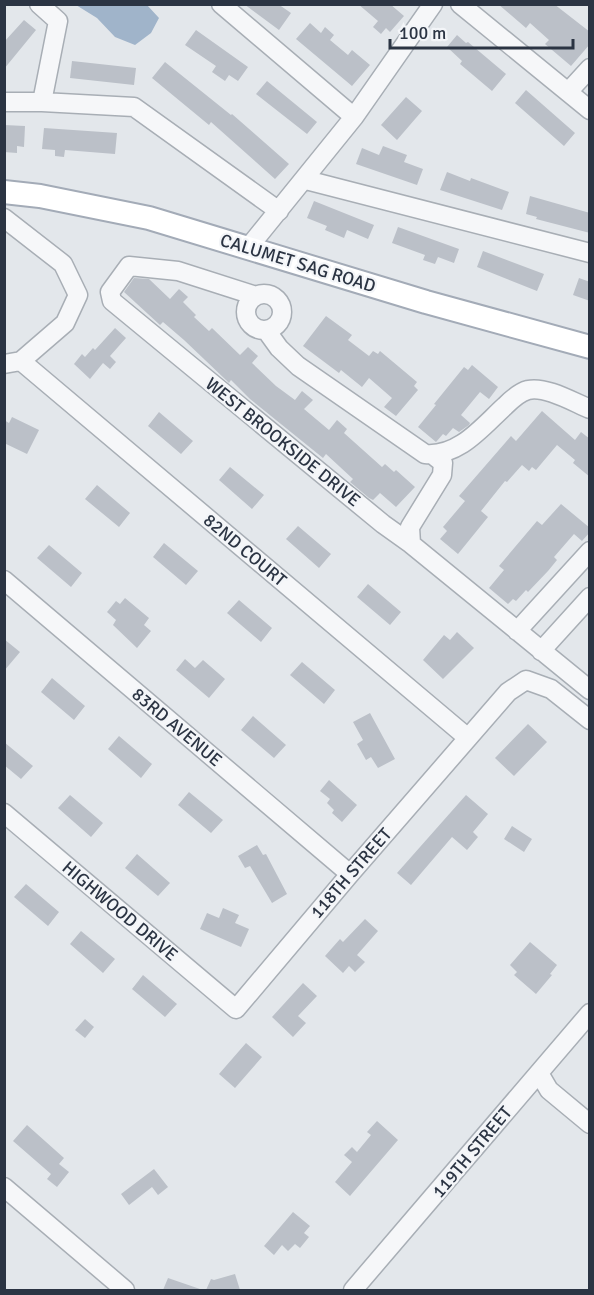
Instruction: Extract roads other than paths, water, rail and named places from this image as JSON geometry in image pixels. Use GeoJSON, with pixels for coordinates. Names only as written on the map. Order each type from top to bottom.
{"type":"FeatureCollection","features":[{"type":"Feature","properties":{"kind":"main road","name":"CALUMET SAG ROAD"},"geometry":{"type":"LineString","coordinates":[[4,192],[40,196],[149,218],[426,302],[590,347]]}},
{"type":"Feature","properties":{"kind":"street"},"geometry":{"type":"LineString","coordinates":[[39,4],[58,21],[42,102]]}},
{"type":"Feature","properties":{"kind":"street"},"geometry":{"type":"LineString","coordinates":[[221,4],[354,117]]}},
{"type":"Feature","properties":{"kind":"street"},"geometry":{"type":"LineString","coordinates":[[460,4],[590,110]]}},
{"type":"Feature","properties":{"kind":"street"},"geometry":{"type":"LineString","coordinates":[[248,248],[306,180],[354,117],[432,5]]}},
{"type":"Feature","properties":{"kind":"street"},"geometry":{"type":"LineString","coordinates":[[568,92],[590,68]]}},
{"type":"Feature","properties":{"kind":"street"},"geometry":{"type":"LineString","coordinates":[[4,102],[134,107],[279,211]]}},
{"type":"Feature","properties":{"kind":"street"},"geometry":{"type":"LineString","coordinates":[[306,180],[590,253]]}},
{"type":"Feature","properties":{"kind":"street"},"geometry":{"type":"LineString","coordinates":[[4,218],[63,264],[78,295],[65,323],[13,363]]}},
{"type":"Feature","properties":{"kind":"street","name":"WEST BROOKSIDE DRIVE"},"geometry":{"type":"LineString","coordinates":[[256,296],[178,271],[129,266],[110,292],[112,302],[590,690]]}},
{"type":"Feature","properties":{"kind":"street"},"geometry":{"type":"LineString","coordinates":[[269,294],[280,304],[282,316],[278,323],[266,330],[254,328],[248,321],[246,306],[252,298],[269,294]]}},
{"type":"Feature","properties":{"kind":"street"},"geometry":{"type":"LineString","coordinates":[[266,330],[279,348],[298,366],[425,454],[438,455],[460,447],[513,398],[528,390],[549,392],[590,409]]}},
{"type":"Feature","properties":{"kind":"street","name":"82ND COURT"},"geometry":{"type":"LineString","coordinates":[[13,363],[468,738]]}},
{"type":"Feature","properties":{"kind":"street"},"geometry":{"type":"LineString","coordinates":[[411,544],[410,527],[442,475],[443,464],[433,455]]}},
{"type":"Feature","properties":{"kind":"street"},"geometry":{"type":"LineString","coordinates":[[517,632],[590,551]]}},
{"type":"Feature","properties":{"kind":"street","name":"83RD AVENUE"},"geometry":{"type":"LineString","coordinates":[[4,580],[350,874]]}},
{"type":"Feature","properties":{"kind":"street"},"geometry":{"type":"LineString","coordinates":[[541,651],[587,599],[562,582]]}},
{"type":"Feature","properties":{"kind":"street","name":"118TH STREET"},"geometry":{"type":"LineString","coordinates":[[236,1009],[508,692],[526,680],[551,689],[590,720]]}},
{"type":"Feature","properties":{"kind":"street","name":"HIGHWOOD DRIVE"},"geometry":{"type":"LineString","coordinates":[[4,813],[236,1009]]}},
{"type":"Feature","properties":{"kind":"street","name":"119TH STREET"},"geometry":{"type":"LineString","coordinates":[[353,1290],[590,1013]]}},
{"type":"Feature","properties":{"kind":"street"},"geometry":{"type":"LineString","coordinates":[[539,1072],[549,1090],[590,1124]]}},
{"type":"Feature","properties":{"kind":"street"},"geometry":{"type":"LineString","coordinates":[[4,1187],[125,1290]]}},
{"type":"Feature","properties":{"kind":"water"},"geometry":{"type":"Polygon","coordinates":[[[76,5],[147,5],[159,18],[151,33],[135,45],[115,37],[97,18],[76,5]]]}}]}
